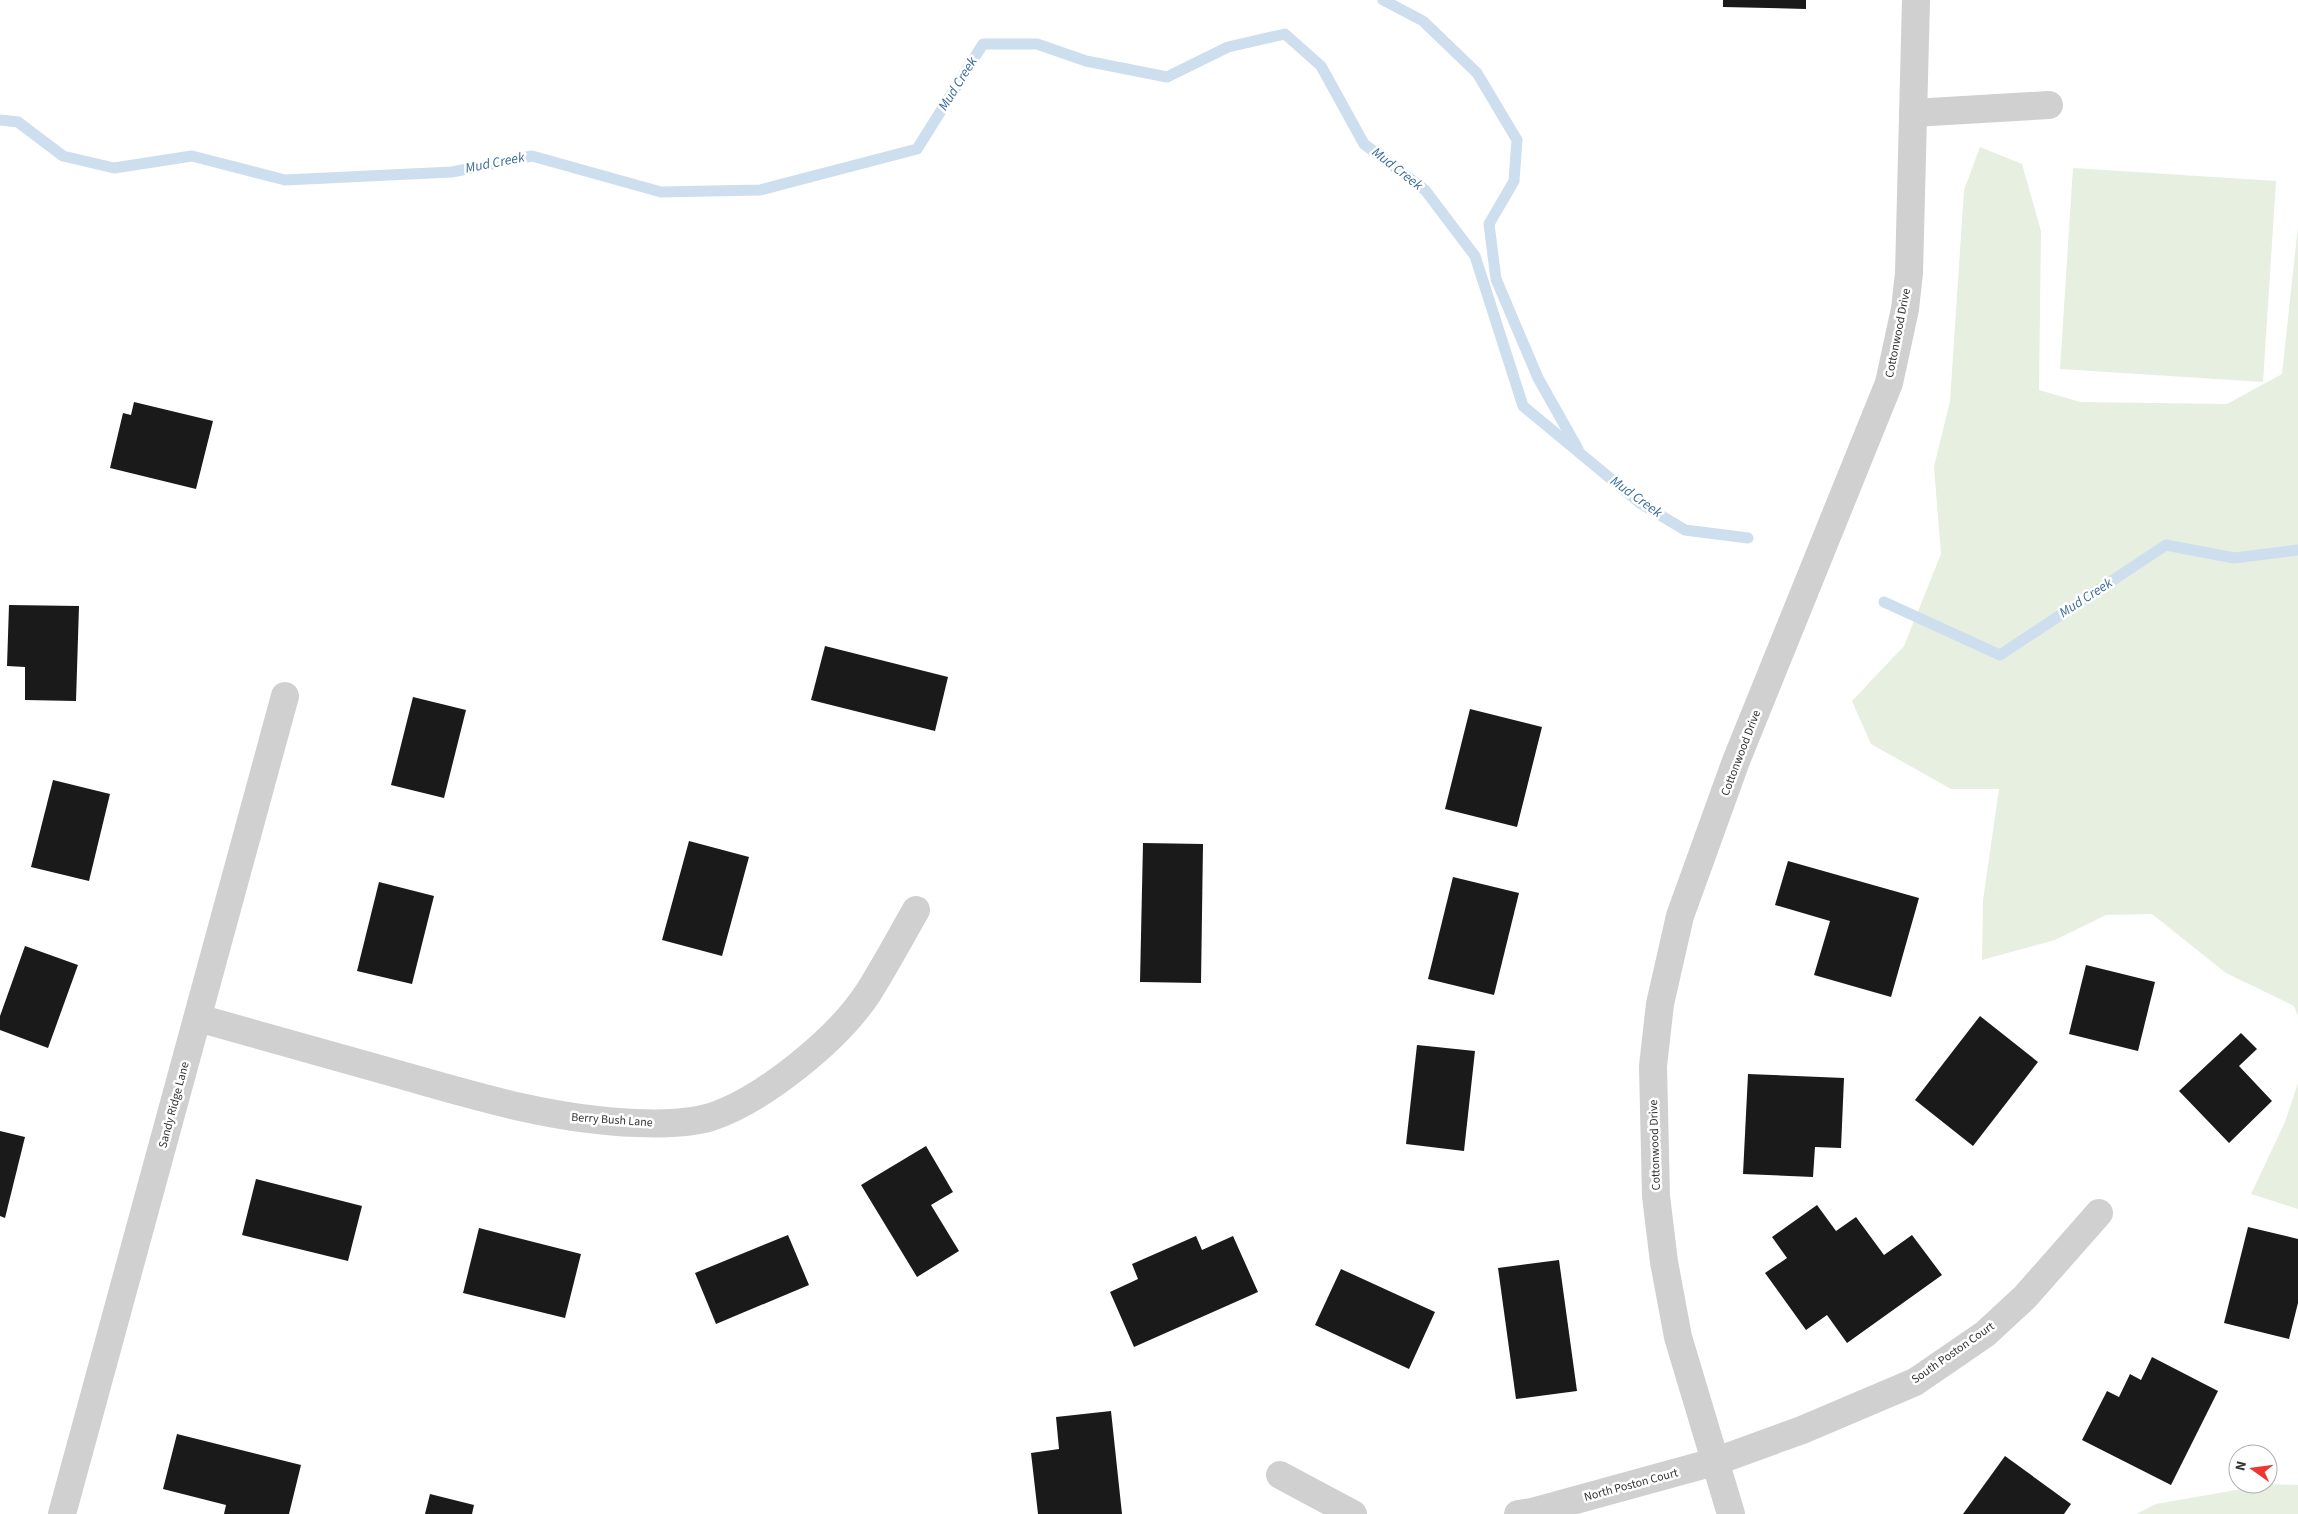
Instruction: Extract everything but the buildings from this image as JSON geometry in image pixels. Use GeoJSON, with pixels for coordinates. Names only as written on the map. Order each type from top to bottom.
{"type":"FeatureCollection","features":[{"type":"Feature","properties":{"kind":"street","name":"Cottonwood Drive"},"geometry":{"type":"LineString","coordinates":[[1730,1514],[1678,1337],[1664,1262],[1656,1196],[1653,1066],[1660,1004],[1680,916],[1736,761],[1889,383],[1900,337],[1909,273],[1916,0]]}},
{"type":"Feature","properties":{"kind":"street"},"geometry":{"type":"LineString","coordinates":[[1913,114],[2049,105]]}},
{"type":"Feature","properties":{"kind":"street","name":"Sandy Ridge Lane"},"geometry":{"type":"LineString","coordinates":[[62,1514],[285,696]]}},
{"type":"Feature","properties":{"kind":"street","name":"Berry Bush Lane"},"geometry":{"type":"LineString","coordinates":[[198,1018],[473,1096],[551,1115],[598,1122],[669,1124],[709,1118],[738,1106],[782,1079],[833,1034],[867,994],[916,910]]}},
{"type":"Feature","properties":{"kind":"street","name":"South Poston Court"},"geometry":{"type":"LineString","coordinates":[[1714,1462],[1802,1430],[1915,1382],[1985,1334],[2025,1297],[2099,1213]]}},
{"type":"Feature","properties":{"kind":"street","name":"North Poston Court"},"geometry":{"type":"LineString","coordinates":[[1518,1514],[1532,1512],[1714,1462]]}},
{"type":"Feature","properties":{"kind":"street"},"geometry":{"type":"LineString","coordinates":[[1280,1475],[1353,1514]]}},
{"type":"Feature","properties":{"kind":"shaded area"},"geometry":{"type":"Polygon","coordinates":[[[1980,147],[2022,164],[2041,231],[2039,390],[2080,402],[2227,404],[2282,374],[2298,226],[2298,1016],[2294,1006],[2226,973],[2152,914],[2106,915],[2055,940],[1982,960],[1983,900],[1999,789],[1951,789],[1871,744],[1852,701],[1904,646],[1941,554],[1934,467],[1950,401],[1964,190],[1980,147]]]}},
{"type":"Feature","properties":{"kind":"shaded area"},"geometry":{"type":"Polygon","coordinates":[[[2073,168],[2276,181],[2263,382],[2060,369],[2073,168]]]}},
{"type":"Feature","properties":{"kind":"shaded area"},"geometry":{"type":"Polygon","coordinates":[[[2298,1083],[2298,1209],[2251,1194],[2285,1122],[2298,1083]]]}},
{"type":"Feature","properties":{"kind":"shaded area"},"geometry":{"type":"Polygon","coordinates":[[[2278,1484],[2298,1485],[2298,1514],[2136,1514],[2156,1504],[2228,1491],[2228,1494],[2278,1494],[2278,1484]]]}},
{"type":"Feature","properties":{"kind":"waterway"},"geometry":{"type":"LineString","coordinates":[[1383,0],[1423,21],[1477,73],[1517,140],[1514,181],[1489,224],[1496,279],[1538,378],[1578,449]]}},
{"type":"Feature","properties":{"kind":"waterway","name":"Mud Creek"},"geometry":{"type":"LineString","coordinates":[[0,120],[18,122],[63,156],[114,168],[192,156],[285,180],[452,172],[532,156],[661,192],[760,190],[917,149],[983,44],[1037,44],[1086,61],[1167,77],[1228,47],[1285,34],[1321,66],[1364,144],[1425,190],[1475,256],[1523,406],[1640,503],[1685,530],[1748,538]]}},
{"type":"Feature","properties":{"kind":"waterway","name":"Mud Creek"},"geometry":{"type":"LineString","coordinates":[[1884,602],[2000,655],[2166,545],[2234,558],[2298,550]]}}]}
